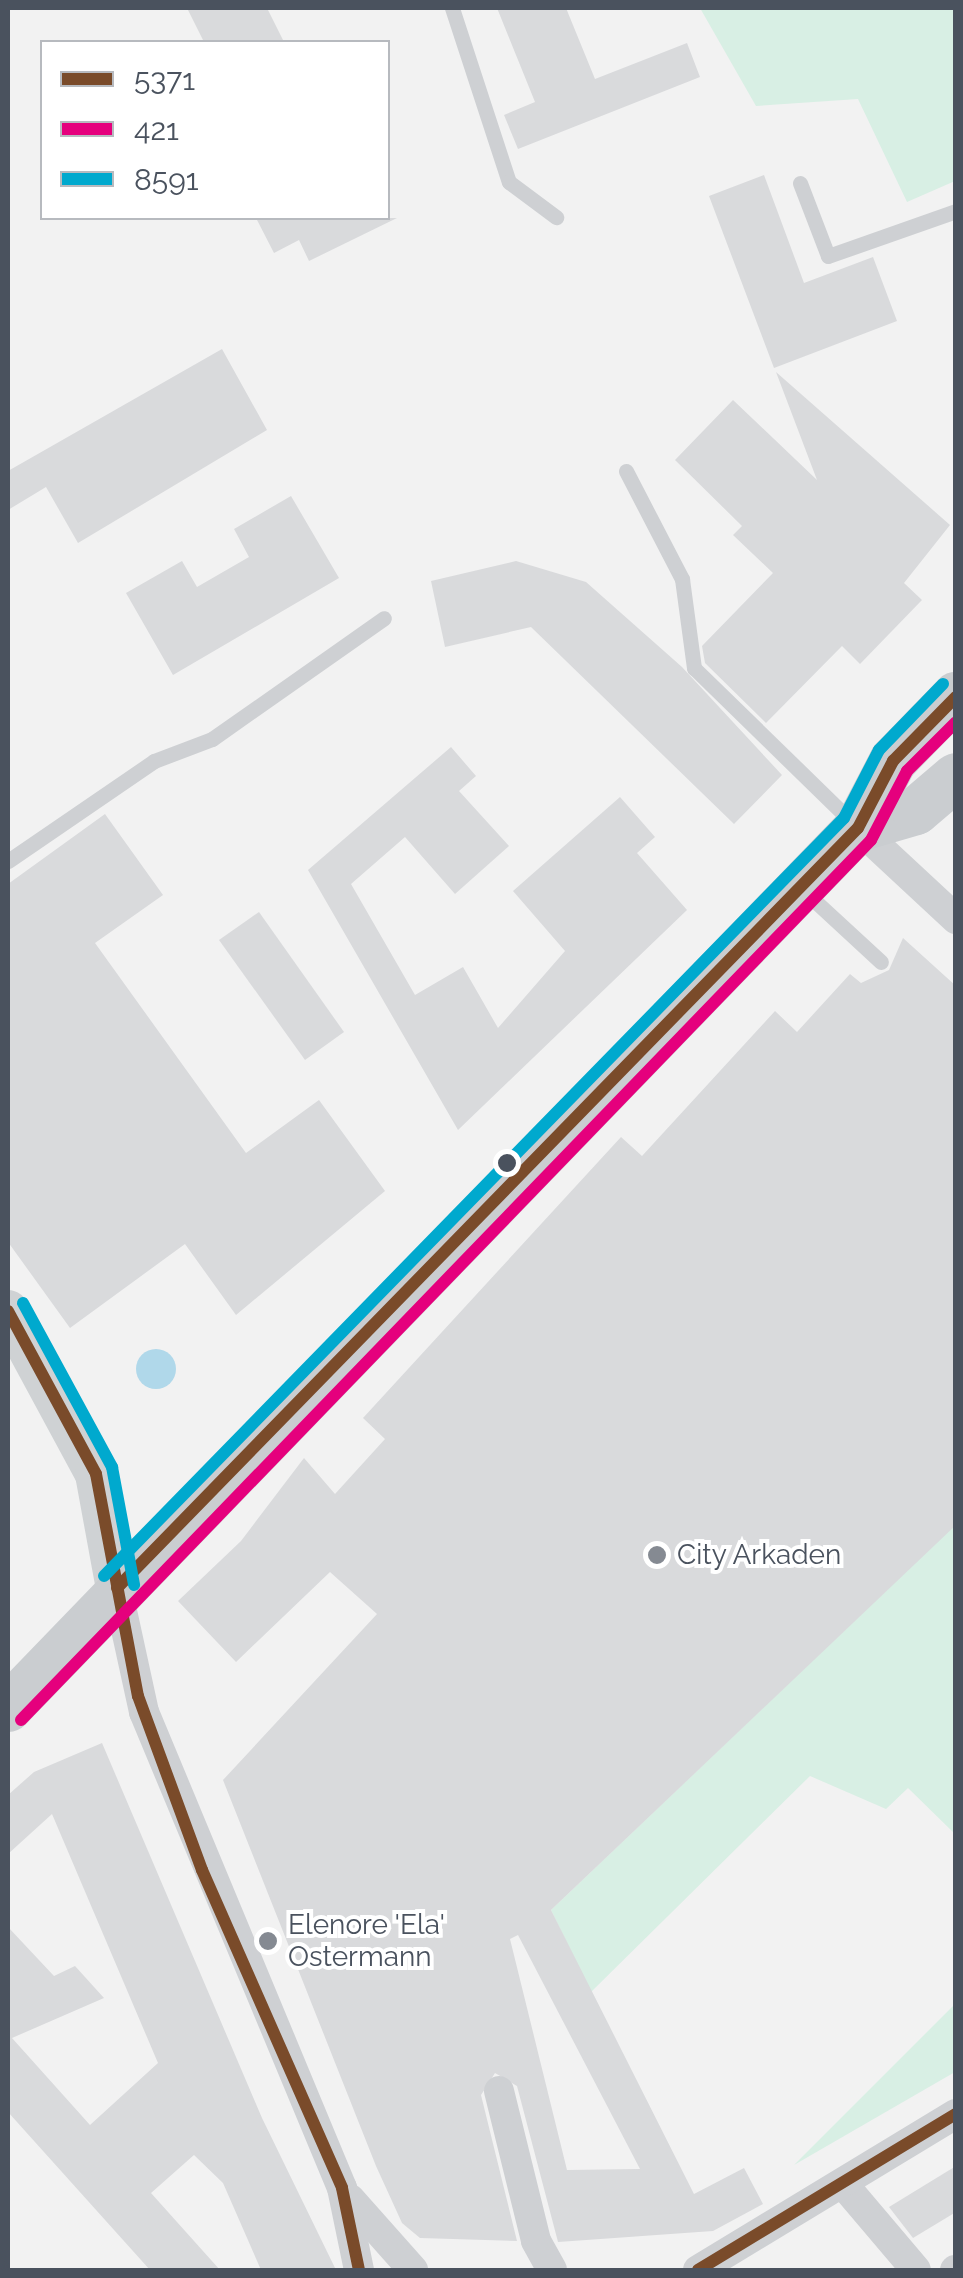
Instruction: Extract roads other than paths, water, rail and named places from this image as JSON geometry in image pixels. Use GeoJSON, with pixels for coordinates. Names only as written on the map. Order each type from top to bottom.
{"type":"FeatureCollection","features":[{"type":"Feature","properties":{"kind":"main road"},"geometry":{"type":"LineString","coordinates":[[8,1708],[117,1588],[858,828],[893,761],[956,696]]}},
{"type":"Feature","properties":{"kind":"main road"},"geometry":{"type":"LineString","coordinates":[[858,828],[916,811],[956,777]]}},
{"type":"Feature","properties":{"kind":"main road"},"geometry":{"type":"LineString","coordinates":[[8,1310],[96,1474],[117,1588]]}},
{"type":"Feature","properties":{"kind":"street"},"geometry":{"type":"LineString","coordinates":[[858,828],[956,919]]}},
{"type":"Feature","properties":{"kind":"street"},"geometry":{"type":"LineString","coordinates":[[117,1588],[138,1696],[202,1870],[342,2188],[358,2270]]}},
{"type":"Feature","properties":{"kind":"street"},"geometry":{"type":"LineString","coordinates":[[499,2091],[552,2270]]}},
{"type":"Feature","properties":{"kind":"street"},"geometry":{"type":"LineString","coordinates":[[698,2270],[956,2114]]}},
{"type":"Feature","properties":{"kind":"street"},"geometry":{"type":"LineString","coordinates":[[844,2185],[916,2270]]}},
{"type":"Feature","properties":{"kind":"street"},"geometry":{"type":"LineString","coordinates":[[342,2188],[414,2270]]}},
{"type":"Feature","properties":{"kind":"lane"},"geometry":{"type":"LineString","coordinates":[[452,8],[509,182],[556,216]]}},
{"type":"Feature","properties":{"kind":"lane"},"geometry":{"type":"LineString","coordinates":[[800,182],[828,256],[956,211]]}},
{"type":"Feature","properties":{"kind":"lane"},"geometry":{"type":"LineString","coordinates":[[626,471],[682,579],[694,668],[858,828]]}},
{"type":"Feature","properties":{"kind":"lane"},"geometry":{"type":"LineString","coordinates":[[8,862],[154,762],[212,739],[384,618]]}},
{"type":"Feature","properties":{"kind":"lane"},"geometry":{"type":"LineString","coordinates":[[800,888],[881,962]]}},
{"type":"Feature","properties":{"kind":"water"},"geometry":{"type":"Polygon","coordinates":[[[156,1349],[170,1355],[176,1369],[170,1383],[156,1389],[142,1383],[136,1369],[142,1355],[156,1349]]]}},
{"type":"Feature","properties":{"kind":"place","name":"City Arkaden"},"geometry":{"type":"Point","coordinates":[657,1555]}},
{"type":"Feature","properties":{"kind":"place","name":"Elenore 'Ela' Ostermann"},"geometry":{"type":"Point","coordinates":[268,1941]}}]}
